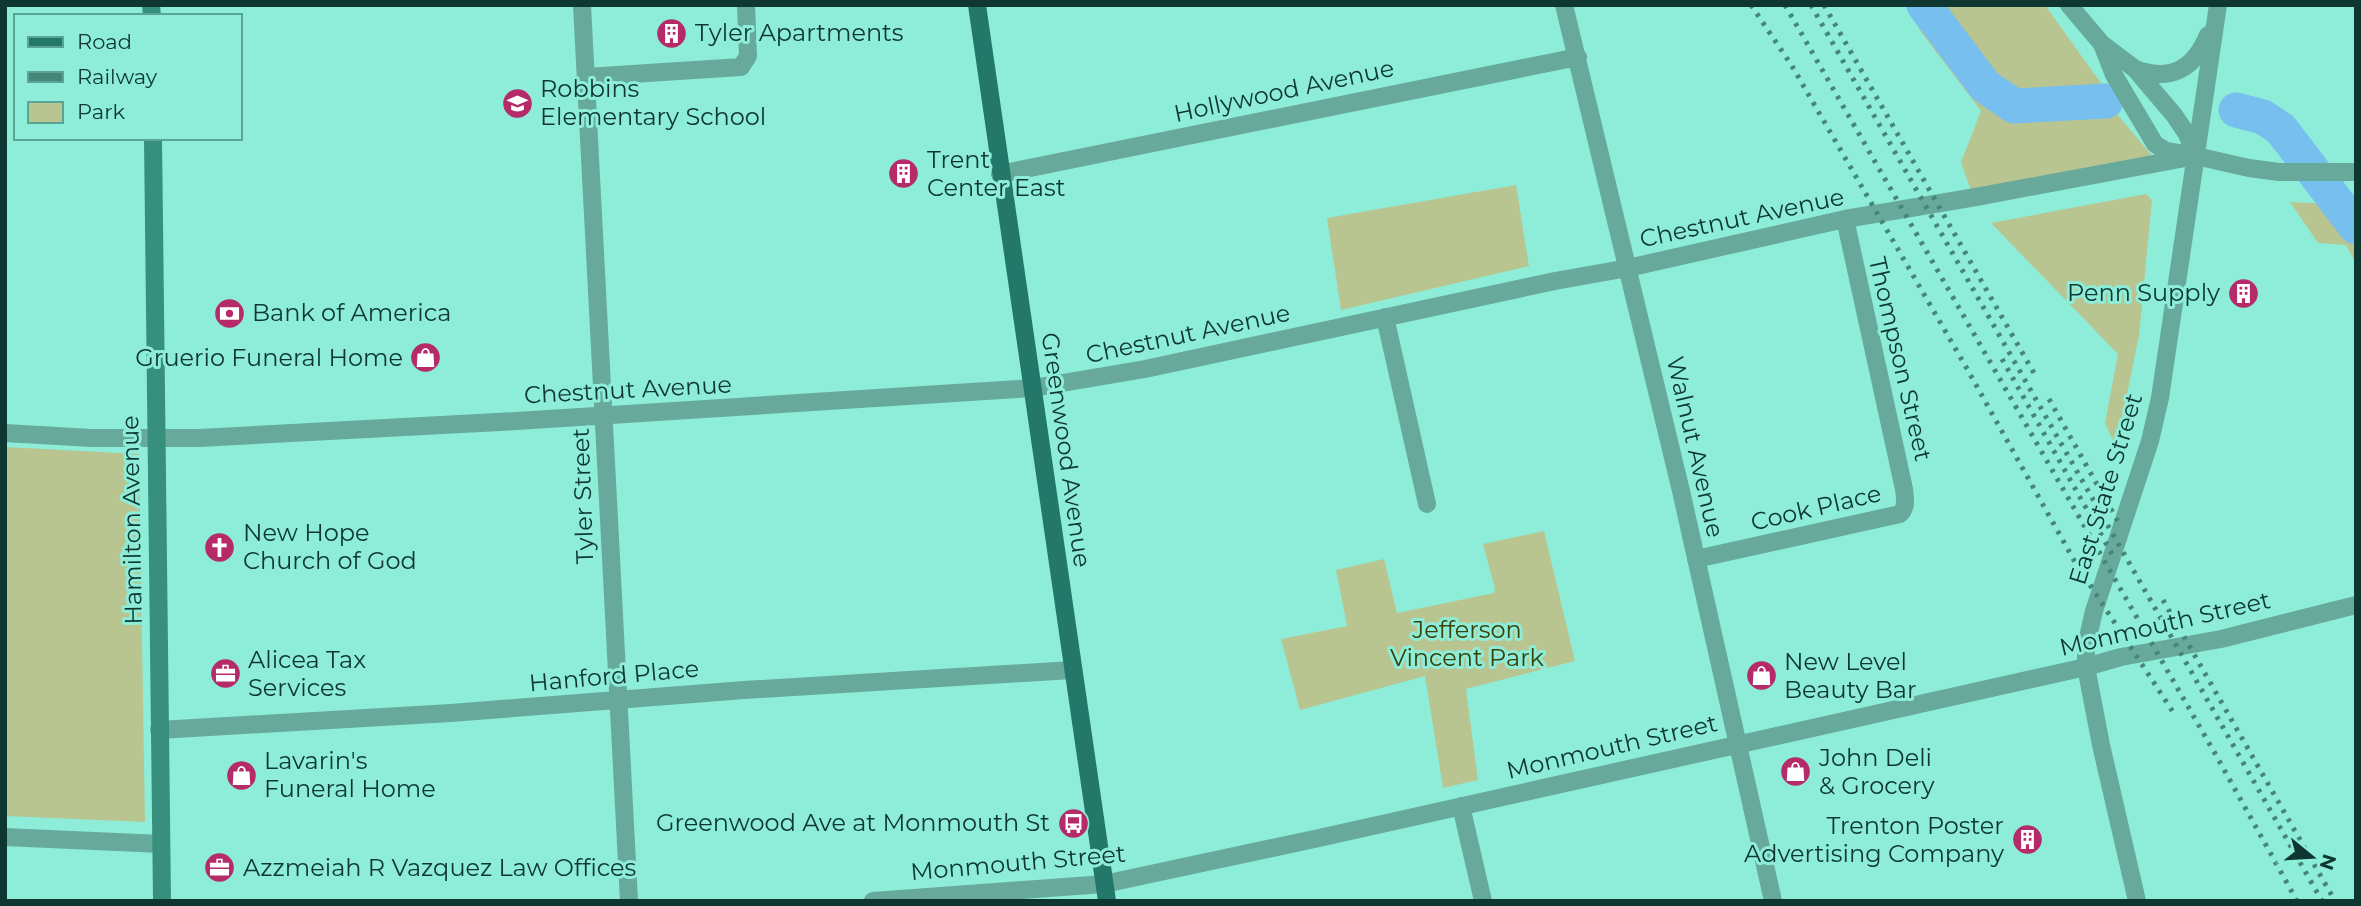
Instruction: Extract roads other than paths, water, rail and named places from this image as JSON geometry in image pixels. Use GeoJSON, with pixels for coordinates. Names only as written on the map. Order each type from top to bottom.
{"type":"FeatureCollection","features":[{"type":"Feature","properties":{"kind":"main road","name":"Greenwood Avenue"},"geometry":{"type":"LineString","coordinates":[[977,5],[1105,892]]}},
{"type":"Feature","properties":{"kind":"main road","name":"Hamilton Avenue"},"geometry":{"type":"LineString","coordinates":[[153,140],[162,901]]}},
{"type":"Feature","properties":{"kind":"street","name":"Tyler Street"},"geometry":{"type":"LineString","coordinates":[[582,5],[629,901]]}},
{"type":"Feature","properties":{"kind":"street"},"geometry":{"type":"LineString","coordinates":[[586,77],[740,68],[748,56],[746,5]]}},
{"type":"Feature","properties":{"kind":"street","name":"Walnut Avenue"},"geometry":{"type":"LineString","coordinates":[[1564,5],[1696,559],[1773,901]]}},
{"type":"Feature","properties":{"kind":"street"},"geometry":{"type":"LineString","coordinates":[[2069,5],[2102,44],[2135,69],[2174,115],[2187,134],[2196,156]]}},
{"type":"Feature","properties":{"kind":"street"},"geometry":{"type":"LineString","coordinates":[[2135,69],[2160,76],[2173,73],[2196,58],[2201,52],[2217,10]]}},
{"type":"Feature","properties":{"kind":"street","name":"East State Street"},"geometry":{"type":"LineString","coordinates":[[2137,901],[2101,745],[2086,667],[2086,646],[2094,611],[2150,441],[2160,398],[2217,10]]}},
{"type":"Feature","properties":{"kind":"street"},"geometry":{"type":"LineString","coordinates":[[2102,44],[2114,75],[2155,144],[2166,151],[2279,172],[2354,172]]}},
{"type":"Feature","properties":{"kind":"street","name":"Hollywood Avenue"},"geometry":{"type":"LineString","coordinates":[[1000,174],[1578,57]]}},
{"type":"Feature","properties":{"kind":"street","name":"Chestnut Avenue"},"geometry":{"type":"LineString","coordinates":[[5,433],[156,439],[1033,388],[1144,369],[1628,268],[1845,219],[2196,156]]}},
{"type":"Feature","properties":{"kind":"street","name":"Thompson Street"},"geometry":{"type":"LineString","coordinates":[[1845,219],[1904,489],[1904,510]]}},
{"type":"Feature","properties":{"kind":"street"},"geometry":{"type":"LineString","coordinates":[[1385,317],[1427,504]]}},
{"type":"Feature","properties":{"kind":"street","name":"Cook Place"},"geometry":{"type":"LineString","coordinates":[[1696,559],[1900,514],[1904,510]]}},
{"type":"Feature","properties":{"kind":"street","name":"Monmouth Street"},"geometry":{"type":"LineString","coordinates":[[873,901],[1105,892],[1461,806],[2121,657],[2221,639],[2356,605]]}},
{"type":"Feature","properties":{"kind":"street","name":"Hanford Place"},"geometry":{"type":"LineString","coordinates":[[159,730],[438,714],[744,690],[1072,670]]}},
{"type":"Feature","properties":{"kind":"street"},"geometry":{"type":"LineString","coordinates":[[1461,806],[1483,901]]}},
{"type":"Feature","properties":{"kind":"street"},"geometry":{"type":"LineString","coordinates":[[5,838],[161,844]]}},
{"type":"Feature","properties":{"kind":"waterway"},"geometry":{"type":"LineString","coordinates":[[1924,5],[1985,86],[2014,106],[2106,101]]}},
{"type":"Feature","properties":{"kind":"waterway"},"geometry":{"type":"LineString","coordinates":[[2236,110],[2263,117],[2281,129],[2356,227]]}},
{"type":"Feature","properties":{"kind":"railway"},"geometry":{"type":"LineString","coordinates":[[1751,5],[1792,66],[2075,562],[2175,715]]}},
{"type":"Feature","properties":{"kind":"railway"},"geometry":{"type":"LineString","coordinates":[[1785,5],[2297,901]]}},
{"type":"Feature","properties":{"kind":"railway"},"geometry":{"type":"LineString","coordinates":[[1811,5],[2322,901]]}},
{"type":"Feature","properties":{"kind":"railway"},"geometry":{"type":"LineString","coordinates":[[1824,5],[2035,375]]}},
{"type":"Feature","properties":{"kind":"railway"},"geometry":{"type":"LineString","coordinates":[[2002,359],[2112,554]]}},
{"type":"Feature","properties":{"kind":"railway"},"geometry":{"type":"LineString","coordinates":[[2049,399],[2121,527]]}},
{"type":"Feature","properties":{"kind":"railway"},"geometry":{"type":"LineString","coordinates":[[2163,600],[2335,901]]}},
{"type":"Feature","properties":{"kind":"place","name":"Tyler Apartments"},"geometry":{"type":"Point","coordinates":[672,33]}},
{"type":"Feature","properties":{"kind":"place","name":"Robbins Elementary School"},"geometry":{"type":"Point","coordinates":[517,103]}},
{"type":"Feature","properties":{"kind":"place","name":"Trent Center East"},"geometry":{"type":"Point","coordinates":[904,174]}},
{"type":"Feature","properties":{"kind":"place","name":"Penn Supply"},"geometry":{"type":"Point","coordinates":[2243,293]}},
{"type":"Feature","properties":{"kind":"place","name":"Bank of America"},"geometry":{"type":"Point","coordinates":[229,313]}},
{"type":"Feature","properties":{"kind":"place","name":"Gruerio Funeral Home"},"geometry":{"type":"Point","coordinates":[426,358]}},
{"type":"Feature","properties":{"kind":"place","name":"New Hope Church of God"},"geometry":{"type":"Point","coordinates":[220,547]}},
{"type":"Feature","properties":{"kind":"place","name":"Alicea Tax Services"},"geometry":{"type":"Point","coordinates":[225,674]}},
{"type":"Feature","properties":{"kind":"place","name":"New Level Beauty Bar"},"geometry":{"type":"Point","coordinates":[1761,676]}},
{"type":"Feature","properties":{"kind":"place","name":"John Deli & Grocery"},"geometry":{"type":"Point","coordinates":[1796,772]}},
{"type":"Feature","properties":{"kind":"place","name":"Lavarin's Funeral Home"},"geometry":{"type":"Point","coordinates":[241,775]}},
{"type":"Feature","properties":{"kind":"place","name":"Greenwood Ave at Monmouth St"},"geometry":{"type":"Point","coordinates":[1073,823]}},
{"type":"Feature","properties":{"kind":"place","name":"Trenton Poster Advertising Company"},"geometry":{"type":"Point","coordinates":[2027,840]}},
{"type":"Feature","properties":{"kind":"place","name":"Azzmeiah R Vazquez Law Offices"},"geometry":{"type":"Point","coordinates":[220,868]}},
{"type":"Feature","properties":{"kind":"park label","name":"Jefferson Vincent Park"},"geometry":{"type":"Point","coordinates":[1467,644]}}]}
